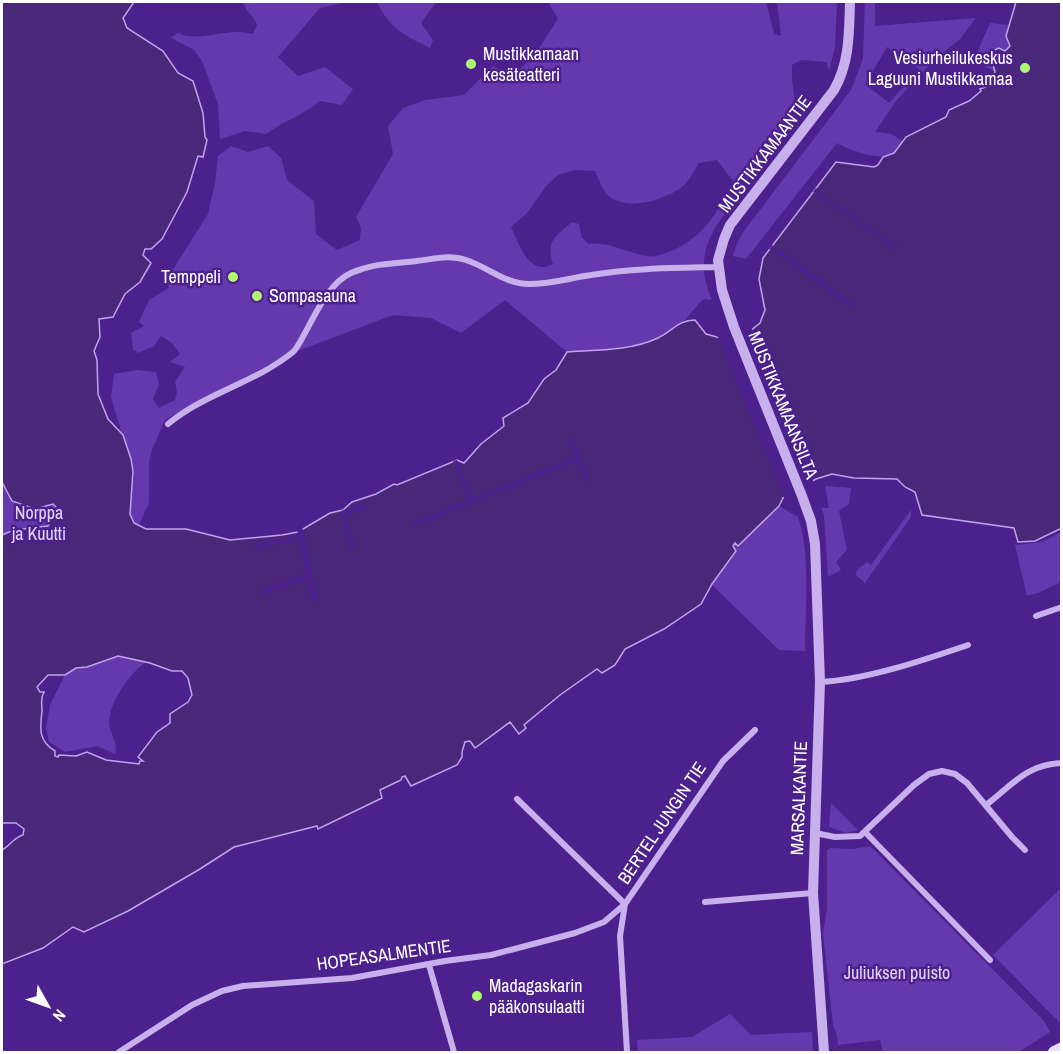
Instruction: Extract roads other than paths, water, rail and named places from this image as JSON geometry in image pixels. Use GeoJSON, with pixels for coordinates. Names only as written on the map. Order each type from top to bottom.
{"type":"FeatureCollection","features":[{"type":"Feature","properties":{"kind":"main road"},"geometry":{"type":"LineString","coordinates":[[1054,1053],[1062,1048]]}},
{"type":"Feature","properties":{"kind":"street","name":"MUSTIKKAMAANTIE"},"geometry":{"type":"LineString","coordinates":[[734,327],[722,290],[718,267],[720,250],[730,225],[834,90],[841,77],[847,58],[850,2]]}},
{"type":"Feature","properties":{"kind":"street"},"geometry":{"type":"LineString","coordinates":[[168,424],[196,404],[270,368],[296,350],[333,288],[344,277],[364,268],[382,263],[455,257],[471,262],[507,280],[526,284],[553,284],[590,275],[635,270],[718,267]]}},
{"type":"Feature","properties":{"kind":"street","name":"MUSTIKKAMAANSILTA"},"geometry":{"type":"LineString","coordinates":[[734,327],[802,496],[811,521],[815,544]]}},
{"type":"Feature","properties":{"kind":"street","name":"MARSALKANTIE"},"geometry":{"type":"LineString","coordinates":[[815,544],[820,682],[813,893],[824,1053]]}},
{"type":"Feature","properties":{"kind":"street"},"geometry":{"type":"LineString","coordinates":[[1036,616],[1062,607]]}},
{"type":"Feature","properties":{"kind":"street"},"geometry":{"type":"LineString","coordinates":[[820,682],[854,677],[922,660],[968,645]]}},
{"type":"Feature","properties":{"kind":"street","name":"BERTEL JUNGIN TIE"},"geometry":{"type":"LineString","coordinates":[[627,1053],[620,936],[625,904],[723,760],[754,730]]}},
{"type":"Feature","properties":{"kind":"street"},"geometry":{"type":"LineString","coordinates":[[986,805],[1039,765],[1062,763]]}},
{"type":"Feature","properties":{"kind":"street"},"geometry":{"type":"LineString","coordinates":[[815,833],[835,837],[856,837],[865,832],[914,785],[929,774],[942,771],[955,774],[967,783],[1025,850]]}},
{"type":"Feature","properties":{"kind":"street"},"geometry":{"type":"LineString","coordinates":[[518,799],[625,904]]}},
{"type":"Feature","properties":{"kind":"street"},"geometry":{"type":"LineString","coordinates":[[865,832],[990,960]]}},
{"type":"Feature","properties":{"kind":"street"},"geometry":{"type":"LineString","coordinates":[[705,902],[813,893]]}},
{"type":"Feature","properties":{"kind":"street","name":"HOPEASALMENTIE"},"geometry":{"type":"LineString","coordinates":[[118,1053],[192,1005],[222,991],[243,986],[352,978],[491,955],[575,933],[604,922],[625,904]]}},
{"type":"Feature","properties":{"kind":"street"},"geometry":{"type":"LineString","coordinates":[[429,965],[454,1053]]}},
{"type":"Feature","properties":{"kind":"place","name":"Mustikkamaan kesäteatteri"},"geometry":{"type":"Point","coordinates":[471,64]}},
{"type":"Feature","properties":{"kind":"place","name":"Vesiurheilukeskus Laguuni Mustikkamaa"},"geometry":{"type":"Point","coordinates":[1025,68]}},
{"type":"Feature","properties":{"kind":"place","name":"Temppeli"},"geometry":{"type":"Point","coordinates":[233,277]}},
{"type":"Feature","properties":{"kind":"place","name":"Sompasauna"},"geometry":{"type":"Point","coordinates":[257,296]}},
{"type":"Feature","properties":{"kind":"place","name":"Madagaskarin pääkonsulaatti"},"geometry":{"type":"Point","coordinates":[477,996]}},
{"type":"Feature","properties":{"kind":"park label","name":"Norppa ja Kuutti"},"geometry":{"type":"Point","coordinates":[39,523]}},
{"type":"Feature","properties":{"kind":"park label","name":"Juliuksen puisto"},"geometry":{"type":"Point","coordinates":[897,973]}}]}
